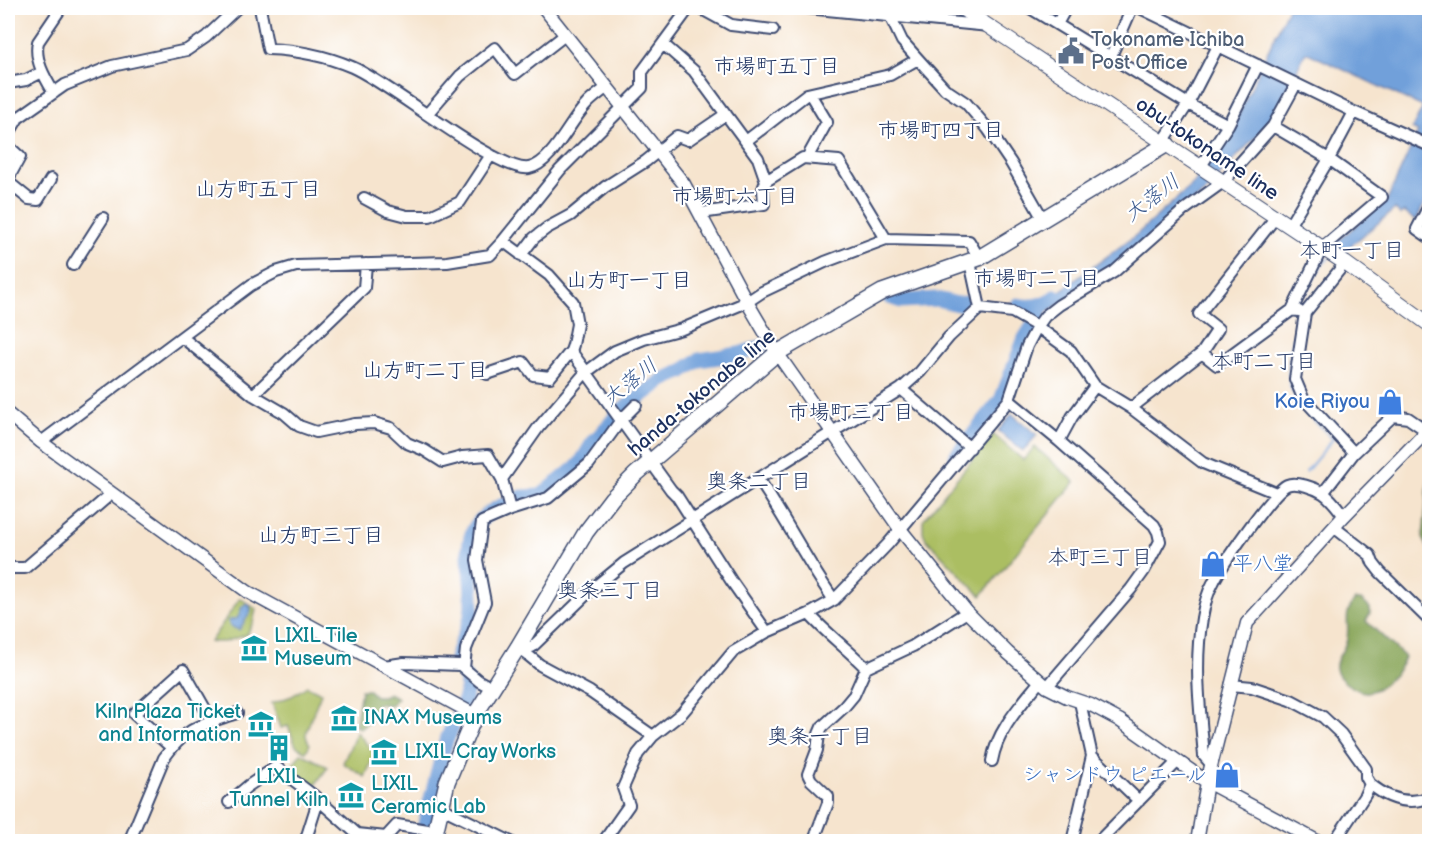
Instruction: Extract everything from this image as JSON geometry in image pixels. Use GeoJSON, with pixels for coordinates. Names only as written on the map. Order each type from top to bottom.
{"type":"FeatureCollection","features":[{"type":"Feature","properties":{"kind":"main road","name":"obu-tokoname line"},"geometry":{"type":"LineString","coordinates":[[961,8],[1333,255],[1430,325]]}},
{"type":"Feature","properties":{"kind":"main road","name":"handa-tokonabe line"},"geometry":{"type":"LineString","coordinates":[[427,832],[440,807],[459,750],[475,716],[586,532],[612,498],[777,353],[882,292],[974,260],[1165,143]]}},
{"type":"Feature","properties":{"kind":"street"},"geometry":{"type":"LineString","coordinates":[[54,93],[42,72],[37,49],[38,42],[61,8]]}},
{"type":"Feature","properties":{"kind":"street"},"geometry":{"type":"LineString","coordinates":[[8,135],[18,118],[75,80],[112,66],[187,50],[206,37],[237,8]]}},
{"type":"Feature","properties":{"kind":"street"},"geometry":{"type":"LineString","coordinates":[[260,8],[268,49],[292,50],[353,67],[428,113],[490,155],[512,166],[530,168],[546,159],[586,105],[607,87]]}},
{"type":"Feature","properties":{"kind":"street"},"geometry":{"type":"LineString","coordinates":[[544,8],[684,184],[777,353],[900,529],[967,612],[1008,653],[1044,684],[1119,720],[1207,782],[1319,842]]}},
{"type":"Feature","properties":{"kind":"street"},"geometry":{"type":"LineString","coordinates":[[41,442],[252,285],[276,272],[296,266],[471,259],[490,255],[504,241],[560,170],[642,88],[642,72],[689,8]]}},
{"type":"Feature","properties":{"kind":"street"},"geometry":{"type":"LineString","coordinates":[[700,8],[732,25],[773,30]]}},
{"type":"Feature","properties":{"kind":"street"},"geometry":{"type":"LineString","coordinates":[[807,8],[990,26]]}},
{"type":"Feature","properties":{"kind":"street"},"geometry":{"type":"LineString","coordinates":[[1057,24],[1066,8]]}},
{"type":"Feature","properties":{"kind":"street"},"geometry":{"type":"LineString","coordinates":[[1111,57],[1132,8]]}},
{"type":"Feature","properties":{"kind":"street"},"geometry":{"type":"LineString","coordinates":[[1140,8],[1354,112],[1430,146]]}},
{"type":"Feature","properties":{"kind":"street"},"geometry":{"type":"LineString","coordinates":[[1037,9],[1057,24],[1188,104],[1228,125]]}},
{"type":"Feature","properties":{"kind":"street"},"geometry":{"type":"LineString","coordinates":[[891,18],[902,41],[945,89],[966,103],[988,129],[1011,163],[1043,219]]}},
{"type":"Feature","properties":{"kind":"street"},"geometry":{"type":"LineString","coordinates":[[428,113],[460,76],[495,48],[515,74],[565,35]]}},
{"type":"Feature","properties":{"kind":"street"},"geometry":{"type":"LineString","coordinates":[[663,44],[694,71],[758,158],[766,181]]}},
{"type":"Feature","properties":{"kind":"street"},"geometry":{"type":"LineString","coordinates":[[1165,143],[1218,46]]}},
{"type":"Feature","properties":{"kind":"street"},"geometry":{"type":"LineString","coordinates":[[746,141],[810,93],[890,75],[918,59]]}},
{"type":"Feature","properties":{"kind":"street"},"geometry":{"type":"LineString","coordinates":[[1203,168],[1258,65]]}},
{"type":"Feature","properties":{"kind":"street"},"geometry":{"type":"LineString","coordinates":[[8,83],[26,80],[42,72]]}},
{"type":"Feature","properties":{"kind":"street"},"geometry":{"type":"LineString","coordinates":[[603,842],[629,805],[623,788],[638,754],[653,736],[682,713],[733,652],[766,632],[809,614],[834,600],[900,529],[1009,400],[1033,324],[1059,305],[1114,272],[1184,210],[1221,181],[1273,126],[1296,84]]}},
{"type":"Feature","properties":{"kind":"street"},"geometry":{"type":"LineString","coordinates":[[807,158],[827,122],[810,93]]}},
{"type":"Feature","properties":{"kind":"street"},"geometry":{"type":"LineString","coordinates":[[1289,226],[1354,112]]}},
{"type":"Feature","properties":{"kind":"street"},"geometry":{"type":"LineString","coordinates":[[521,255],[534,238],[547,228],[571,215],[605,187],[677,136],[688,140],[726,114]]}},
{"type":"Feature","properties":{"kind":"street"},"geometry":{"type":"LineString","coordinates":[[1202,353],[1217,365],[1299,312],[1333,255],[1382,197],[1329,159],[1273,126]]}},
{"type":"Feature","properties":{"kind":"street"},"geometry":{"type":"LineString","coordinates":[[8,146],[21,157],[8,181],[29,199],[38,200],[51,179]]}},
{"type":"Feature","properties":{"kind":"street"},"geometry":{"type":"LineString","coordinates":[[364,198],[388,211],[407,216],[430,216],[460,202],[490,155]]}},
{"type":"Feature","properties":{"kind":"street"},"geometry":{"type":"LineString","coordinates":[[700,213],[764,204],[763,189],[766,181],[803,158],[839,161],[886,239]]}},
{"type":"Feature","properties":{"kind":"street"},"geometry":{"type":"LineString","coordinates":[[546,159],[560,170]]}},
{"type":"Feature","properties":{"kind":"street"},"geometry":{"type":"LineString","coordinates":[[1430,204],[1417,229],[1430,238]]}},
{"type":"Feature","properties":{"kind":"street"},"geometry":{"type":"LineString","coordinates":[[73,265],[103,218]]}},
{"type":"Feature","properties":{"kind":"street"},"geometry":{"type":"LineString","coordinates":[[1131,408],[1202,353],[1218,329],[1199,314],[1275,218]]}},
{"type":"Feature","properties":{"kind":"street"},"geometry":{"type":"LineString","coordinates":[[502,479],[538,428],[585,373],[611,354],[627,345],[675,331],[747,302],[762,292],[817,266],[886,239],[969,241],[974,260],[980,308]]}},
{"type":"Feature","properties":{"kind":"street"},"geometry":{"type":"LineString","coordinates":[[487,374],[523,362],[533,375],[549,377],[571,351],[577,324],[573,302],[549,275],[504,241]]}},
{"type":"Feature","properties":{"kind":"street"},"geometry":{"type":"LineString","coordinates":[[1333,255],[1299,312],[1295,379],[1303,398],[1354,453]]}},
{"type":"Feature","properties":{"kind":"street"},"geometry":{"type":"LineString","coordinates":[[253,395],[364,288],[366,264]]}},
{"type":"Feature","properties":{"kind":"street"},"geometry":{"type":"LineString","coordinates":[[980,308],[1012,312],[1033,324],[1071,351],[1095,386],[1131,408],[1203,463],[1276,493]]}},
{"type":"Feature","properties":{"kind":"street"},"geometry":{"type":"LineString","coordinates":[[518,647],[532,647],[591,590],[624,563],[902,389],[921,372],[949,337],[980,308]]}},
{"type":"Feature","properties":{"kind":"street"},"geometry":{"type":"LineString","coordinates":[[182,337],[253,395],[284,413],[299,426],[316,432],[355,424],[374,423],[391,428],[407,443],[443,462],[462,457],[488,455],[502,479],[510,510]]}},
{"type":"Feature","properties":{"kind":"street"},"geometry":{"type":"LineString","coordinates":[[571,351],[677,496],[766,632]]}},
{"type":"Feature","properties":{"kind":"street"},"geometry":{"type":"LineString","coordinates":[[1059,441],[1072,417],[1095,386]]}},
{"type":"Feature","properties":{"kind":"street"},"geometry":{"type":"LineString","coordinates":[[902,389],[970,448]]}},
{"type":"Feature","properties":{"kind":"street"},"geometry":{"type":"LineString","coordinates":[[992,761],[994,745],[1017,710],[1044,684],[1131,588],[1144,571],[1160,541],[1154,525],[1009,400]]}},
{"type":"Feature","properties":{"kind":"street"},"geometry":{"type":"LineString","coordinates":[[464,668],[466,649],[485,602],[477,560],[482,522],[548,498],[589,464],[618,416],[636,405]]}},
{"type":"Feature","properties":{"kind":"street"},"geometry":{"type":"LineString","coordinates":[[8,414],[41,442],[111,494],[248,592],[475,716]]}},
{"type":"Feature","properties":{"kind":"street"},"geometry":{"type":"LineString","coordinates":[[1199,840],[1207,782],[1247,623],[1344,516],[1428,431],[1408,418],[1394,416],[1354,453],[1323,493]]}},
{"type":"Feature","properties":{"kind":"street"},"geometry":{"type":"LineString","coordinates":[[759,480],[781,511],[820,581],[834,600]]}},
{"type":"Feature","properties":{"kind":"street"},"geometry":{"type":"LineString","coordinates":[[1211,764],[1204,756],[1198,683],[1199,643],[1206,600],[1213,582],[1240,540],[1276,493],[1288,485],[1296,484],[1323,493],[1344,516]]}},
{"type":"Feature","properties":{"kind":"street"},"geometry":{"type":"LineString","coordinates":[[8,568],[25,568],[111,494]]}},
{"type":"Feature","properties":{"kind":"street"},"geometry":{"type":"LineString","coordinates":[[1335,528],[1370,555],[1380,572],[1430,621]]}},
{"type":"Feature","properties":{"kind":"street"},"geometry":{"type":"LineString","coordinates":[[813,842],[828,803],[828,796],[811,780],[808,774],[822,727],[854,695],[866,668],[913,646],[967,612]]}},
{"type":"Feature","properties":{"kind":"street"},"geometry":{"type":"LineString","coordinates":[[809,614],[866,668]]}},
{"type":"Feature","properties":{"kind":"street"},"geometry":{"type":"LineString","coordinates":[[518,647],[540,664],[590,692],[653,736]]}},
{"type":"Feature","properties":{"kind":"street"},"geometry":{"type":"LineString","coordinates":[[384,666],[404,663],[460,665],[479,681],[492,688]]}},
{"type":"Feature","properties":{"kind":"street"},"geometry":{"type":"LineString","coordinates":[[171,748],[134,714],[183,670],[212,721]]}},
{"type":"Feature","properties":{"kind":"street"},"geometry":{"type":"LineString","coordinates":[[1231,685],[1252,687],[1291,700],[1323,717],[1341,734],[1366,769],[1366,777],[1370,784],[1380,793],[1396,800],[1413,802],[1430,797]]}},
{"type":"Feature","properties":{"kind":"street"},"geometry":{"type":"LineString","coordinates":[[1072,842],[1092,756],[1080,702]]}},
{"type":"Feature","properties":{"kind":"street"},"geometry":{"type":"LineString","coordinates":[[129,842],[160,768],[171,748],[189,730],[237,712]]}},
{"type":"Feature","properties":{"kind":"street"},"geometry":{"type":"LineString","coordinates":[[1092,756],[1138,801]]}},
{"type":"Feature","properties":{"kind":"street"},"geometry":{"type":"LineString","coordinates":[[1098,842],[1177,762]]}},
{"type":"Feature","properties":{"kind":"street"},"geometry":{"type":"LineString","coordinates":[[230,802],[248,786],[276,767],[357,834],[386,837],[397,825],[427,832]]}},
{"type":"Feature","properties":{"kind":"street"},"geometry":{"type":"LineString","coordinates":[[1334,842],[1370,784]]}},
{"type":"Feature","properties":{"kind":"street"},"geometry":{"type":"LineString","coordinates":[[305,842],[318,801]]}},
{"type":"Feature","properties":{"kind":"street"},"geometry":{"type":"LineString","coordinates":[[440,807],[511,842]]}},
{"type":"Feature","properties":{"kind":"green space"},"geometry":{"type":"Polygon","coordinates":[[[993,434],[1023,460],[1035,447],[1075,482],[981,596],[926,539],[923,532],[923,520],[993,434]]]}},
{"type":"Feature","properties":{"kind":"green space"},"geometry":{"type":"Polygon","coordinates":[[[1429,473],[1430,524],[1428,529],[1429,550],[1423,538],[1429,473]]]}},
{"type":"Feature","properties":{"kind":"green space"},"geometry":{"type":"Polygon","coordinates":[[[240,598],[256,609],[253,623],[246,635],[224,642],[210,642],[240,598]]]}},
{"type":"Feature","properties":{"kind":"green space"},"geometry":{"type":"Polygon","coordinates":[[[1355,600],[1361,600],[1370,608],[1366,621],[1405,657],[1400,668],[1390,679],[1379,688],[1368,692],[1354,689],[1347,684],[1336,669],[1347,639],[1349,610],[1355,600]]]}},
{"type":"Feature","properties":{"kind":"green space"},"geometry":{"type":"Polygon","coordinates":[[[307,686],[321,693],[306,733],[310,744],[306,752],[296,746],[288,726],[281,728],[272,703],[292,696],[307,686]]]}},
{"type":"Feature","properties":{"kind":"green space"},"geometry":{"type":"Polygon","coordinates":[[[361,690],[369,690],[375,696],[389,693],[398,698],[391,705],[377,704],[372,720],[361,728],[355,726],[361,690]]]}},
{"type":"Feature","properties":{"kind":"green space"},"geometry":{"type":"Polygon","coordinates":[[[357,732],[375,754],[365,777],[343,763],[357,732]]]}},
{"type":"Feature","properties":{"kind":"green space"},"geometry":{"type":"Polygon","coordinates":[[[301,753],[328,767],[313,788],[288,771],[301,753]]]}},
{"type":"Feature","properties":{"kind":"water"},"geometry":{"type":"Polygon","coordinates":[[[1288,8],[1429,8],[1429,194],[1416,221],[1404,212],[1400,215],[1395,209],[1342,253],[1332,246],[1387,200],[1418,132],[1412,129],[1423,107],[1306,52],[1271,121],[1212,186],[1112,270],[1038,318],[1041,307],[1036,305],[1048,300],[1136,235],[1194,183],[1232,129],[1288,8]]]}},
{"type":"Feature","properties":{"kind":"water"},"geometry":{"type":"Polygon","coordinates":[[[1012,414],[1037,435],[1023,451],[998,431],[1012,414]]]}},
{"type":"Feature","properties":{"kind":"water"},"geometry":{"type":"Polygon","coordinates":[[[247,603],[251,611],[239,630],[230,626],[228,621],[238,618],[242,607],[247,603]]]}},
{"type":"Feature","properties":{"kind":"waterway"},"geometry":{"type":"LineString","coordinates":[[1306,293],[1321,266],[1329,258]]}},
{"type":"Feature","properties":{"kind":"waterway","name":"大落川"},"geometry":{"type":"LineString","coordinates":[[889,297],[901,301],[937,299],[957,304],[972,302]]}},
{"type":"Feature","properties":{"kind":"waterway","name":"大落川"},"geometry":{"type":"LineString","coordinates":[[1018,305],[1037,305],[1055,297]]}},
{"type":"Feature","properties":{"kind":"waterway"},"geometry":{"type":"LineString","coordinates":[[956,456],[1001,400],[1025,338],[1039,316]]}},
{"type":"Feature","properties":{"kind":"waterway"},"geometry":{"type":"LineString","coordinates":[[1299,316],[1289,364],[1291,388],[1300,404],[1333,439],[1306,472]]}},
{"type":"Feature","properties":{"kind":"waterway","name":"大落川"},"geometry":{"type":"LineString","coordinates":[[516,500],[522,497],[541,496],[580,464],[592,444],[622,410],[663,380],[699,360],[739,354],[760,347]]}},
{"type":"Feature","properties":{"kind":"waterway","name":"大落川"},"geometry":{"type":"LineString","coordinates":[[460,662],[456,659],[471,615],[469,552],[471,538],[476,526],[486,515],[503,505]]}},
{"type":"Feature","properties":{"kind":"waterway","name":"大落川"},"geometry":{"type":"LineString","coordinates":[[464,701],[467,688],[465,677]]}},
{"type":"Feature","properties":{"kind":"waterway","name":"大落川"},"geometry":{"type":"LineString","coordinates":[[421,842],[446,741],[458,715]]}},
{"type":"Feature","properties":{"kind":"place","name":"Tokoname Ichiba Post Office"},"geometry":{"type":"Point","coordinates":[1071,51]}},
{"type":"Feature","properties":{"kind":"place","name":"Koie Riyou"},"geometry":{"type":"Point","coordinates":[1390,402]}},
{"type":"Feature","properties":{"kind":"place","name":"平八堂"},"geometry":{"type":"Point","coordinates":[1213,564]}},
{"type":"Feature","properties":{"kind":"place","name":"LIXIL Tile Museum"},"geometry":{"type":"Point","coordinates":[254,648]}},
{"type":"Feature","properties":{"kind":"place","name":"INAX Museums"},"geometry":{"type":"Point","coordinates":[344,718]}},
{"type":"Feature","properties":{"kind":"place","name":"Kiln Plaza Ticket and Information"},"geometry":{"type":"Point","coordinates":[261,724]}},
{"type":"Feature","properties":{"kind":"place","name":"LIXIL Tunnel Kiln"},"geometry":{"type":"Point","coordinates":[279,748]}},
{"type":"Feature","properties":{"kind":"place","name":"LIXIL Cray Works"},"geometry":{"type":"Point","coordinates":[384,752]}},
{"type":"Feature","properties":{"kind":"place","name":"シャンドウ ピエール"},"geometry":{"type":"Point","coordinates":[1227,775]}},
{"type":"Feature","properties":{"kind":"place","name":"LIXIL Ceramic Lab"},"geometry":{"type":"Point","coordinates":[351,795]}},
{"type":"Feature","properties":{"kind":"district","name":"市場町五丁目"},"geometry":{"type":"Point","coordinates":[777,66]}},
{"type":"Feature","properties":{"kind":"district","name":"市場町四丁目"},"geometry":{"type":"Point","coordinates":[941,130]}},
{"type":"Feature","properties":{"kind":"district","name":"山方町五丁目"},"geometry":{"type":"Point","coordinates":[258,189]}},
{"type":"Feature","properties":{"kind":"district","name":"市場町六丁目"},"geometry":{"type":"Point","coordinates":[735,196]}},
{"type":"Feature","properties":{"kind":"district","name":"本町一丁目"},"geometry":{"type":"Point","coordinates":[1352,250]}},
{"type":"Feature","properties":{"kind":"district","name":"市場町二丁目"},"geometry":{"type":"Point","coordinates":[1037,278]}},
{"type":"Feature","properties":{"kind":"district","name":"山方町一丁目"},"geometry":{"type":"Point","coordinates":[629,280]}},
{"type":"Feature","properties":{"kind":"district","name":"本町二丁目"},"geometry":{"type":"Point","coordinates":[1264,361]}},
{"type":"Feature","properties":{"kind":"district","name":"山方町二丁目"},"geometry":{"type":"Point","coordinates":[425,370]}},
{"type":"Feature","properties":{"kind":"district","name":"市場町三丁目"},"geometry":{"type":"Point","coordinates":[851,412]}},
{"type":"Feature","properties":{"kind":"district","name":"奥条二丁目"},"geometry":{"type":"Point","coordinates":[759,481]}},
{"type":"Feature","properties":{"kind":"district","name":"山方町三丁目"},"geometry":{"type":"Point","coordinates":[321,535]}},
{"type":"Feature","properties":{"kind":"district","name":"本町三丁目"},"geometry":{"type":"Point","coordinates":[1100,557]}},
{"type":"Feature","properties":{"kind":"district","name":"奥条三丁目"},"geometry":{"type":"Point","coordinates":[610,590]}},
{"type":"Feature","properties":{"kind":"district","name":"奥条一丁目"},"geometry":{"type":"Point","coordinates":[820,736]}}]}
